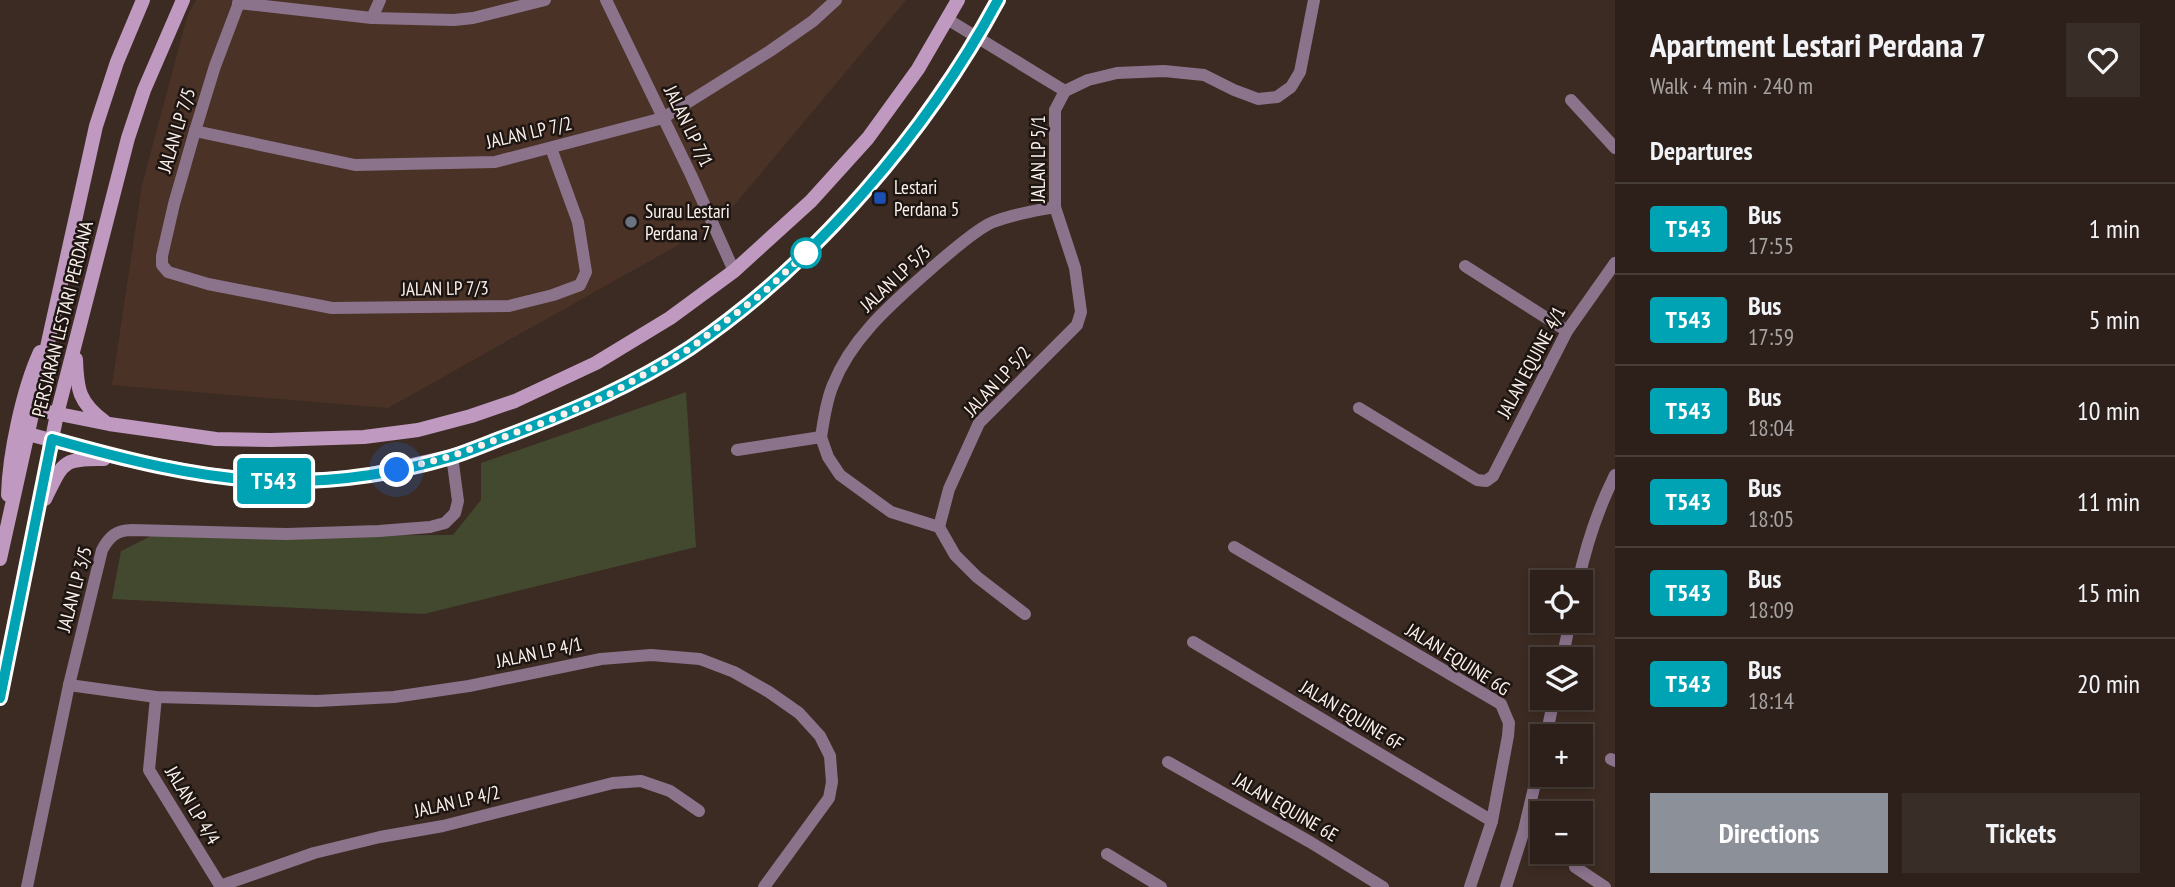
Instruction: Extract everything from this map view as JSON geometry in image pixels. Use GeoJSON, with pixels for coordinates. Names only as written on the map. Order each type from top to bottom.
{"type":"FeatureCollection","features":[{"type":"Feature","properties":{"kind":"main road","name":"PERSIARAN LESTARI PERDANA"},"geometry":{"type":"LineString","coordinates":[[0,559],[96,126],[117,62],[144,0]]}},
{"type":"Feature","properties":{"kind":"main road","name":"PERSIARAN LESTARI PERDANA"},"geometry":{"type":"LineString","coordinates":[[0,698],[57,414],[128,138],[144,90],[183,0]]}},
{"type":"Feature","properties":{"kind":"main road"},"geometry":{"type":"LineString","coordinates":[[34,409],[109,424],[216,439],[271,440],[364,437],[418,430],[515,401],[596,363],[670,318],[734,271],[811,201],[868,138],[918,69],[957,0]]}},
{"type":"Feature","properties":{"kind":"main road"},"geometry":{"type":"LineString","coordinates":[[28,434],[123,459],[204,474],[271,481],[353,478],[452,456],[550,420],[608,395],[689,349],[763,293],[833,227],[905,143],[977,39],[998,0]]}},
{"type":"Feature","properties":{"kind":"main road"},"geometry":{"type":"LineString","coordinates":[[8,524],[9,472],[30,373],[50,332]]}},
{"type":"Feature","properties":{"kind":"main road"},"geometry":{"type":"LineString","coordinates":[[75,343],[79,393],[86,405],[109,424]]}},
{"type":"Feature","properties":{"kind":"main road"},"geometry":{"type":"LineString","coordinates":[[37,515],[62,466],[77,458],[123,459]]}},
{"type":"Feature","properties":{"kind":"street"},"geometry":{"type":"LineString","coordinates":[[372,18],[380,0]]}},
{"type":"Feature","properties":{"kind":"street"},"geometry":{"type":"LineString","coordinates":[[239,1],[372,18],[474,18],[545,0]]}},
{"type":"Feature","properties":{"kind":"street","name":"JALAN LP 7/1"},"geometry":{"type":"LineString","coordinates":[[606,0],[734,271]]}},
{"type":"Feature","properties":{"kind":"street","name":"JALAN LP 7/2"},"geometry":{"type":"LineString","coordinates":[[195,131],[355,165],[495,162],[663,118],[770,51],[813,21],[836,0]]}},
{"type":"Feature","properties":{"kind":"street","name":"JALAN LP 5/1"},"geometry":{"type":"LineString","coordinates":[[1075,268],[1055,207],[1055,110],[1065,91],[1088,80],[1117,74],[1164,71],[1204,75],[1258,99],[1277,97],[1291,87],[1300,72],[1314,0]]}},
{"type":"Feature","properties":{"kind":"street","name":"JALAN LP 7/5"},"geometry":{"type":"LineString","coordinates":[[168,272],[162,265],[162,256],[174,204],[215,66],[239,1]]}},
{"type":"Feature","properties":{"kind":"street","name":"JALAN LP 5/1"},"geometry":{"type":"LineString","coordinates":[[947,19],[1065,91]]}},
{"type":"Feature","properties":{"kind":"street"},"geometry":{"type":"LineString","coordinates":[[1571,100],[1615,148]]}},
{"type":"Feature","properties":{"kind":"street","name":"JALAN LP 7/3"},"geometry":{"type":"LineString","coordinates":[[168,272],[208,284],[332,308],[509,306],[553,295],[580,285],[586,272],[578,222],[551,148]]}},
{"type":"Feature","properties":{"kind":"street","name":"JALAN LP 5/3"},"geometry":{"type":"LineString","coordinates":[[821,437],[825,408],[837,376],[852,350],[880,315],[943,258],[990,223],[1020,213],[1055,207]]}},
{"type":"Feature","properties":{"kind":"street","name":"JALAN EQUINE 4/1"},"geometry":{"type":"LineString","coordinates":[[1359,408],[1477,480],[1486,481],[1493,476],[1567,331],[1615,263]]}},
{"type":"Feature","properties":{"kind":"street"},"geometry":{"type":"LineString","coordinates":[[1465,266],[1567,331]]}},
{"type":"Feature","properties":{"kind":"street","name":"JALAN LP 5/2"},"geometry":{"type":"LineString","coordinates":[[939,527],[948,489],[979,423],[1077,325],[1081,312],[1075,268]]}},
{"type":"Feature","properties":{"kind":"street"},"geometry":{"type":"LineString","coordinates":[[737,450],[821,437],[828,457],[840,475],[891,512],[939,527],[955,555],[977,577],[1025,614]]}},
{"type":"Feature","properties":{"kind":"street","name":"JALAN LP 3/5"},"geometry":{"type":"LineString","coordinates":[[27,887],[69,685],[102,550],[112,535],[125,530],[287,534],[430,527],[445,523],[455,513],[458,501],[452,456]]}},
{"type":"Feature","properties":{"kind":"street"},"geometry":{"type":"LineString","coordinates":[[1581,570],[1602,500],[1615,475]]}},
{"type":"Feature","properties":{"kind":"street","name":"JALAN EQUINE 6G"},"geometry":{"type":"LineString","coordinates":[[1234,548],[1501,704],[1509,723],[1508,736],[1492,821],[1470,887]]}},
{"type":"Feature","properties":{"kind":"street","name":"JALAN EQUINE 6F"},"geometry":{"type":"LineString","coordinates":[[1193,642],[1492,821]]}},
{"type":"Feature","properties":{"kind":"street","name":"JALAN LP 4/1"},"geometry":{"type":"LineString","coordinates":[[69,685],[156,697],[317,701],[394,697],[496,681],[601,659],[650,655],[700,659],[734,672],[799,713],[820,736],[830,756],[832,782],[829,798],[764,887]]}},
{"type":"Feature","properties":{"kind":"street","name":"JALAN LP 4/4"},"geometry":{"type":"LineString","coordinates":[[156,697],[149,769],[220,886]]}},
{"type":"Feature","properties":{"kind":"street","name":"JALAN EQUINE 6E"},"geometry":{"type":"LineString","coordinates":[[1168,761],[1383,887]]}},
{"type":"Feature","properties":{"kind":"street","name":"JALAN LP 4/2"},"geometry":{"type":"LineString","coordinates":[[220,886],[313,853],[443,826],[613,783],[641,780],[670,791],[699,811]]}},
{"type":"Feature","properties":{"kind":"street"},"geometry":{"type":"LineString","coordinates":[[1506,887],[1534,787]]}},
{"type":"Feature","properties":{"kind":"street"},"geometry":{"type":"LineString","coordinates":[[1107,854],[1161,887]]}},
{"type":"Feature","properties":{"kind":"street"},"geometry":{"type":"LineString","coordinates":[[1575,867],[1605,887]]}},
{"type":"Feature","properties":{"kind":"shaded area"},"geometry":{"type":"Polygon","coordinates":[[[196,0],[906,0],[721,221],[388,408],[112,385],[142,185],[187,17],[196,0]]]}},
{"type":"Feature","properties":{"kind":"green space"},"geometry":{"type":"Polygon","coordinates":[[[686,392],[696,547],[424,614],[112,599],[121,551],[151,536],[453,535],[481,500],[481,463],[686,392]]]}},
{"type":"Feature","properties":{"kind":"bus line","name":"T543"},"geometry":{"type":"LineString","coordinates":[[0,698],[52,439],[123,459],[204,474],[271,481],[353,478],[452,456],[550,420],[608,395],[689,349],[763,293],[833,227],[905,143],[977,39],[998,0]]}},
{"type":"Feature","properties":{"kind":"place","name":"Lestari Perdana 5"},"geometry":{"type":"Point","coordinates":[880,198]}},
{"type":"Feature","properties":{"kind":"place","name":"Surau Lestari Perdana 7"},"geometry":{"type":"Point","coordinates":[631,222]}},
{"type":"Feature","properties":{"kind":"route"},"geometry":{"type":"LineString","coordinates":[[397,470],[452,456],[550,420],[608,395],[689,349],[763,293],[806,253]]}}]}
